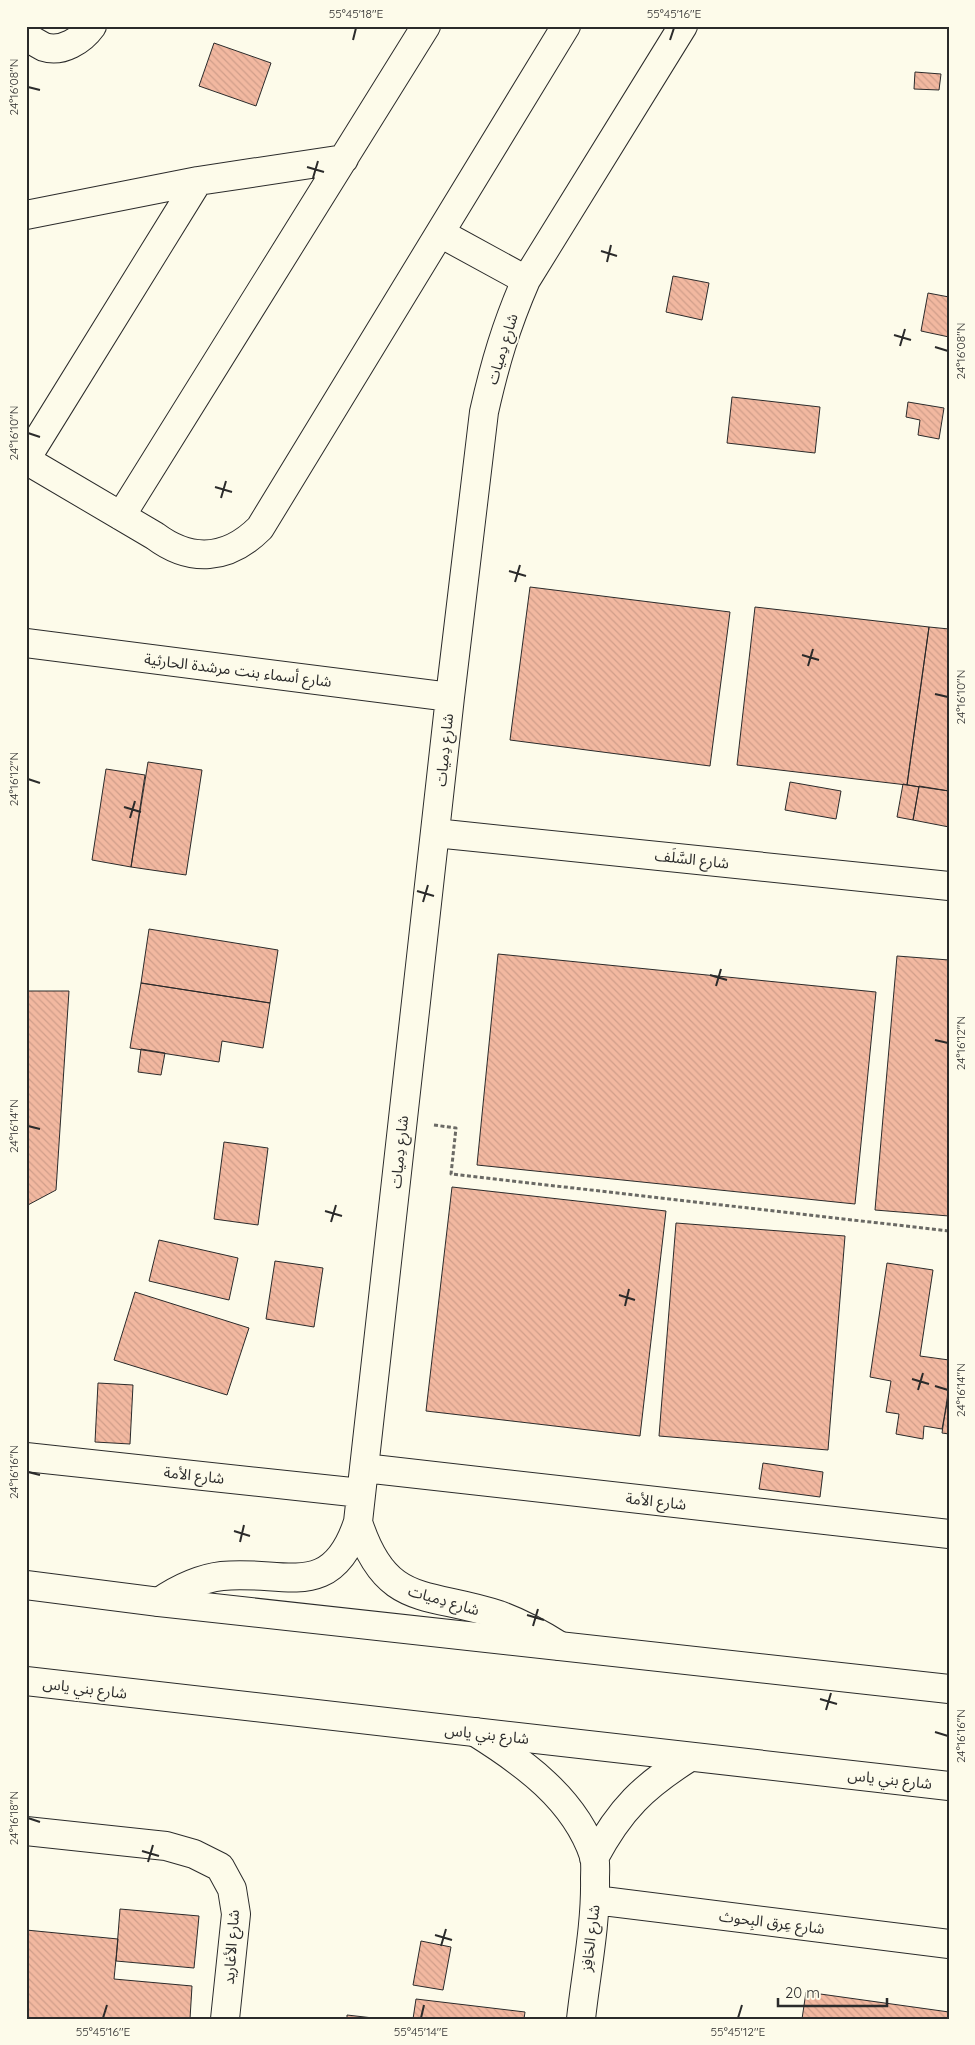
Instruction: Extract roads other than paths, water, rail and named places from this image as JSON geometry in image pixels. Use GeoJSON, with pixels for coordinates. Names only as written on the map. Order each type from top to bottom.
{"type":"FeatureCollection","features":[{"type":"Feature","properties":{"kind":"street"},"geometry":{"type":"LineString","coordinates":[[26,37],[44,47],[58,48],[85,36],[92,26]]}},
{"type":"Feature","properties":{"kind":"street"},"geometry":{"type":"LineString","coordinates":[[121,516],[426,26]]}},
{"type":"Feature","properties":{"kind":"street"},"geometry":{"type":"LineString","coordinates":[[198,181],[26,459],[169,546],[185,552],[202,554],[219,553],[235,548],[260,528],[566,26]]}},
{"type":"Feature","properties":{"kind":"street","name":"شارع دِميات"},"geometry":{"type":"LineString","coordinates":[[159,1602],[178,1589],[200,1581],[223,1576],[305,1578],[321,1573],[334,1564],[345,1552],[358,1522],[450,697],[484,412],[494,367],[508,322],[526,280],[683,26]]}},
{"type":"Feature","properties":{"kind":"street"},"geometry":{"type":"LineString","coordinates":[[26,215],[198,181],[344,159]]}},
{"type":"Feature","properties":{"kind":"street"},"geometry":{"type":"LineString","coordinates":[[440,233],[526,280]]}},
{"type":"Feature","properties":{"kind":"street","name":"شارع أسماء بنت مرشدة الحارثية"},"geometry":{"type":"LineString","coordinates":[[26,643],[450,697]]}},
{"type":"Feature","properties":{"kind":"street","name":"شارع السَّلَف"},"geometry":{"type":"LineString","coordinates":[[435,833],[949,886]]}},
{"type":"Feature","properties":{"kind":"street","name":"شارع الأمة"},"geometry":{"type":"LineString","coordinates":[[26,1457],[363,1480],[949,1534]]}},
{"type":"Feature","properties":{"kind":"street","name":"شارع دِميات"},"geometry":{"type":"LineString","coordinates":[[358,1522],[372,1558],[384,1574],[400,1587],[418,1595],[499,1615],[540,1634],[560,1646]]}},
{"type":"Feature","properties":{"kind":"street"},"geometry":{"type":"LineString","coordinates":[[26,1585],[159,1602],[949,1689]]}},
{"type":"Feature","properties":{"kind":"street","name":"شارع بني ياس"},"geometry":{"type":"LineString","coordinates":[[26,1681],[949,1786]]}},
{"type":"Feature","properties":{"kind":"street","name":"شارع الحَافِز"},"geometry":{"type":"LineString","coordinates":[[475,1732],[525,1765],[547,1785],[566,1807],[582,1832],[594,1858],[595,1900],[581,2019]]}},
{"type":"Feature","properties":{"kind":"street","name":"شارع الحَافِز"},"geometry":{"type":"LineString","coordinates":[[594,1858],[607,1833],[624,1810],[643,1790],[690,1756]]}},
{"type":"Feature","properties":{"kind":"street","name":"شارع الأغاريد"},"geometry":{"type":"LineString","coordinates":[[26,1831],[166,1846],[194,1854],[220,1867],[232,1889],[236,1914],[225,2019]]}},
{"type":"Feature","properties":{"kind":"street","name":"شارع عِرق البِحوث"},"geometry":{"type":"LineString","coordinates":[[595,1900],[949,1944]]}}]}
